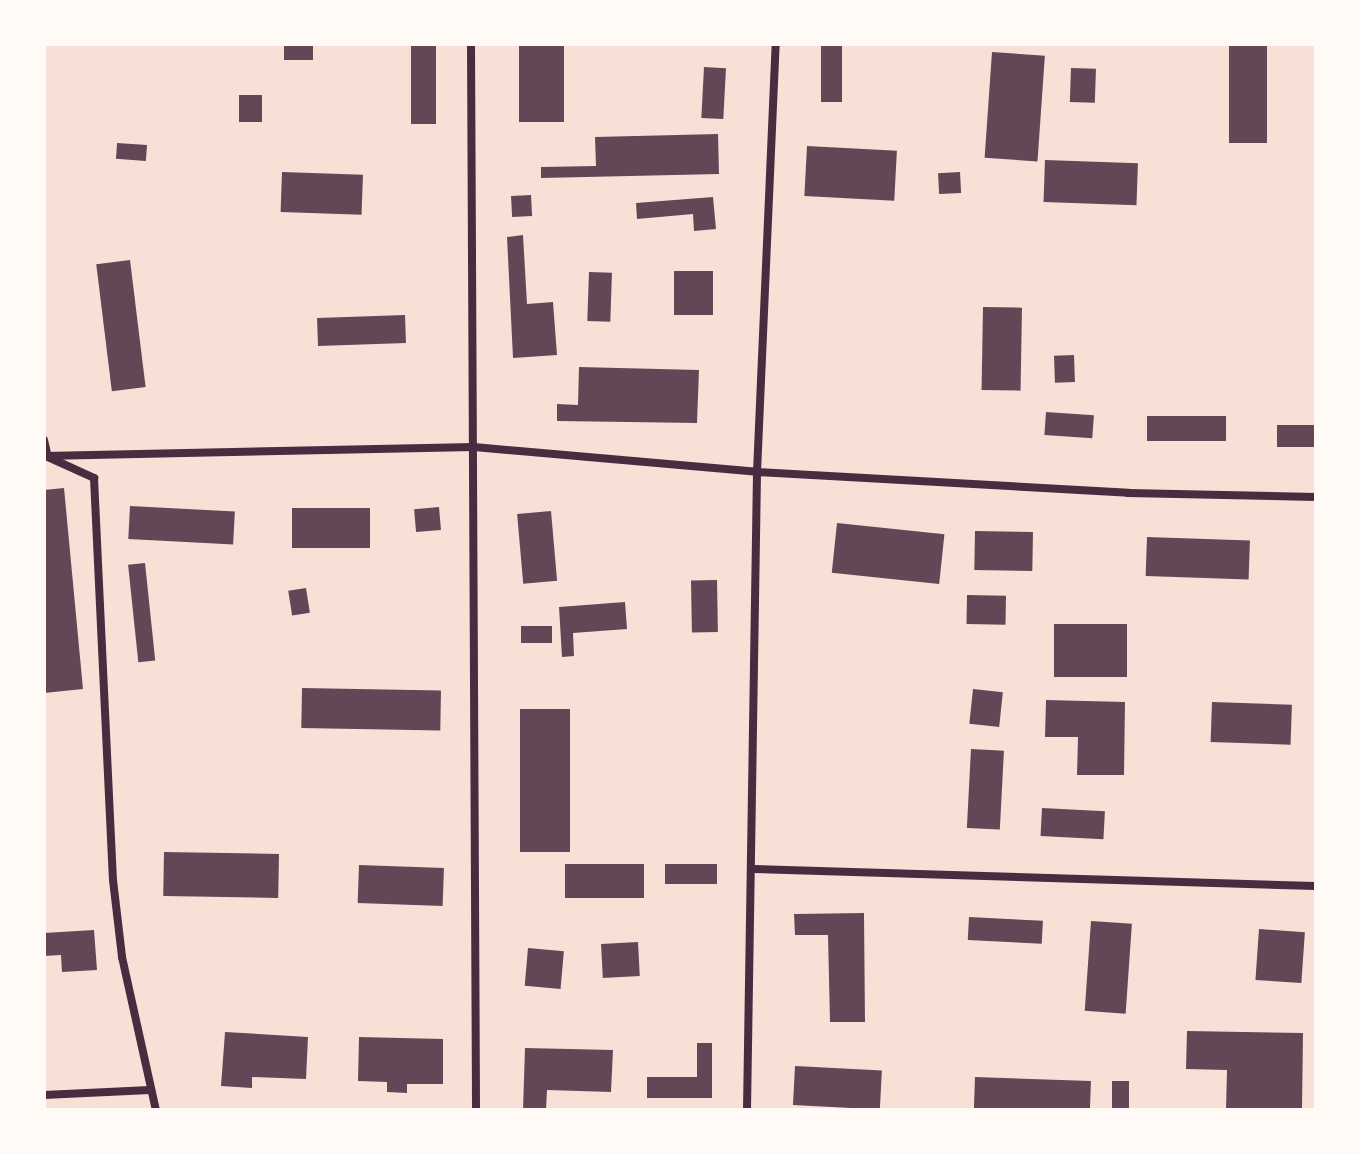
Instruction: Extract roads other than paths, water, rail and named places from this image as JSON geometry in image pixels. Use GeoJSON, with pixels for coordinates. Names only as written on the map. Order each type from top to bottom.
{"type":"FeatureCollection","features":[{"type":"Feature","properties":{"kind":"street"},"geometry":{"type":"LineString","coordinates":[[471,44],[476,1110]]}},
{"type":"Feature","properties":{"kind":"street"},"geometry":{"type":"LineString","coordinates":[[747,1110],[757,472],[776,44]]}},
{"type":"Feature","properties":{"kind":"street"},"geometry":{"type":"LineString","coordinates":[[44,440],[46,456]]}},
{"type":"Feature","properties":{"kind":"street"},"geometry":{"type":"LineString","coordinates":[[46,456],[474,447],[757,472],[1128,493],[1316,497]]}},
{"type":"Feature","properties":{"kind":"street"},"geometry":{"type":"LineString","coordinates":[[46,456],[94,478],[113,880],[156,1110]]}},
{"type":"Feature","properties":{"kind":"street"},"geometry":{"type":"LineString","coordinates":[[752,869],[1316,886]]}},
{"type":"Feature","properties":{"kind":"street"},"geometry":{"type":"LineString","coordinates":[[44,1095],[150,1090]]}}]}
